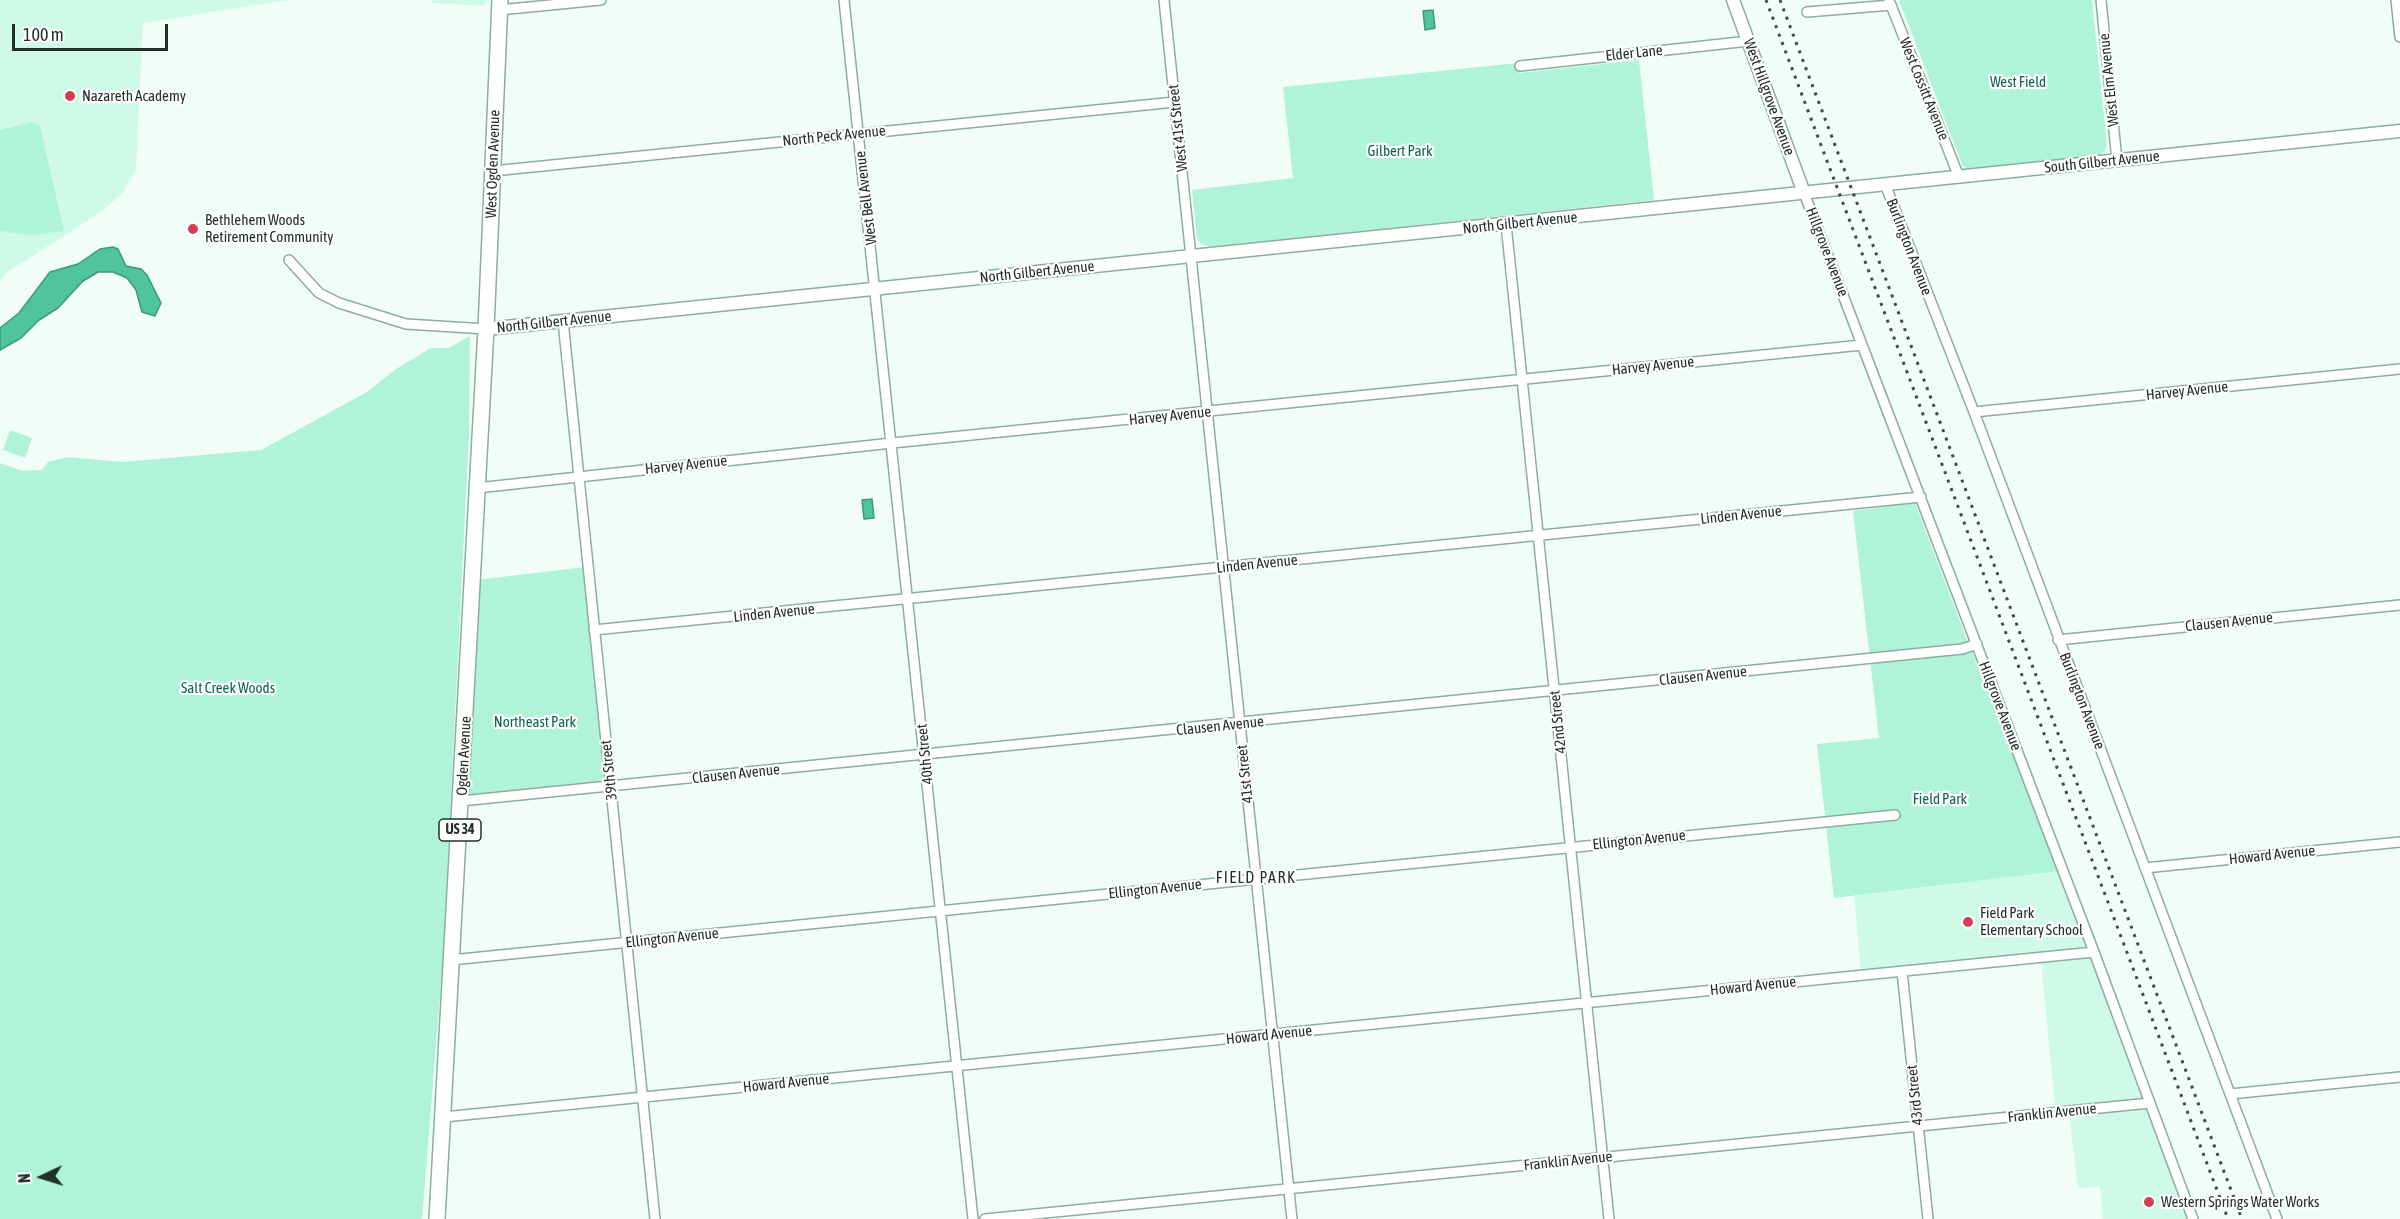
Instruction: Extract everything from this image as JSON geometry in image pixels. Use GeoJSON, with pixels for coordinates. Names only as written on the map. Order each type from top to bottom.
{"type":"FeatureCollection","features":[{"type":"Feature","properties":{"kind":"main road","name":"West Ogden Avenue"},"geometry":{"type":"LineString","coordinates":[[486,329],[500,5]]}},
{"type":"Feature","properties":{"kind":"main road","name":"Ogden Avenue"},"geometry":{"type":"LineString","coordinates":[[438,1219],[486,329]]}},
{"type":"Feature","properties":{"kind":"street"},"geometry":{"type":"LineString","coordinates":[[500,5],[601,0]]}},
{"type":"Feature","properties":{"kind":"street","name":"West Bell Avenue"},"geometry":{"type":"LineString","coordinates":[[844,0],[877,289]]}},
{"type":"Feature","properties":{"kind":"street","name":"West 41st Street"},"geometry":{"type":"LineString","coordinates":[[1164,0],[1191,256]]}},
{"type":"Feature","properties":{"kind":"street","name":"West Hillgrove Avenue"},"geometry":{"type":"LineString","coordinates":[[1733,0],[1804,194]]}},
{"type":"Feature","properties":{"kind":"street","name":"West Elm Avenue"},"geometry":{"type":"LineString","coordinates":[[2101,0],[2118,160]]}},
{"type":"Feature","properties":{"kind":"street"},"geometry":{"type":"LineString","coordinates":[[2396,0],[2400,37]]}},
{"type":"Feature","properties":{"kind":"street"},"geometry":{"type":"LineString","coordinates":[[1807,12],[1890,3]]}},
{"type":"Feature","properties":{"kind":"street","name":"West Cossitt Avenue"},"geometry":{"type":"LineString","coordinates":[[1890,3],[1959,177]]}},
{"type":"Feature","properties":{"kind":"street","name":"Elder Lane"},"geometry":{"type":"LineString","coordinates":[[1520,66],[1749,41]]}},
{"type":"Feature","properties":{"kind":"street","name":"North Peck Avenue"},"geometry":{"type":"LineString","coordinates":[[493,171],[1175,102]]}},
{"type":"Feature","properties":{"kind":"street","name":"South Gilbert Avenue"},"geometry":{"type":"LineString","coordinates":[[1804,194],[2400,131]]}},
{"type":"Feature","properties":{"kind":"street","name":"Burlington Avenue"},"geometry":{"type":"LineString","coordinates":[[1885,184],[1974,412],[2277,1219]]}},
{"type":"Feature","properties":{"kind":"street","name":"North Gilbert Avenue"},"geometry":{"type":"LineString","coordinates":[[289,260],[319,293],[339,303],[406,324],[486,329],[1804,194]]}},
{"type":"Feature","properties":{"kind":"street","name":"Hillgrove Avenue"},"geometry":{"type":"LineString","coordinates":[[1804,194],[2094,952],[2193,1219]]}},
{"type":"Feature","properties":{"kind":"street","name":"42nd Street"},"geometry":{"type":"LineString","coordinates":[[1506,224],[1609,1219]]}},
{"type":"Feature","properties":{"kind":"street","name":"41st Street"},"geometry":{"type":"LineString","coordinates":[[1191,256],[1292,1219]]}},
{"type":"Feature","properties":{"kind":"street","name":"40th Street"},"geometry":{"type":"LineString","coordinates":[[877,289],[972,1219]]}},
{"type":"Feature","properties":{"kind":"street","name":"39th Street"},"geometry":{"type":"LineString","coordinates":[[563,321],[655,1219]]}},
{"type":"Feature","properties":{"kind":"street","name":"Harvey Avenue"},"geometry":{"type":"LineString","coordinates":[[477,488],[892,443],[1862,345]]}},
{"type":"Feature","properties":{"kind":"street","name":"Harvey Avenue"},"geometry":{"type":"LineString","coordinates":[[1974,412],[2400,369]]}},
{"type":"Feature","properties":{"kind":"street","name":"Linden Avenue"},"geometry":{"type":"LineString","coordinates":[[594,630],[1921,497]]}},
{"type":"Feature","properties":{"kind":"street","name":"Clausen Avenue"},"geometry":{"type":"LineString","coordinates":[[2058,640],[2400,605]]}},
{"type":"Feature","properties":{"kind":"street","name":"Clausen Avenue"},"geometry":{"type":"LineString","coordinates":[[461,801],[925,756],[1962,649],[1977,644]]}},
{"type":"Feature","properties":{"kind":"street","name":"Ellington Avenue"},"geometry":{"type":"LineString","coordinates":[[451,960],[1895,815]]}},
{"type":"Feature","properties":{"kind":"street","name":"Howard Avenue"},"geometry":{"type":"LineString","coordinates":[[2145,868],[2400,842]]}},
{"type":"Feature","properties":{"kind":"street","name":"Howard Avenue"},"geometry":{"type":"LineString","coordinates":[[444,1117],[2094,952]]}},
{"type":"Feature","properties":{"kind":"street","name":"43rd Street"},"geometry":{"type":"LineString","coordinates":[[1902,971],[1928,1219]]}},
{"type":"Feature","properties":{"kind":"street"},"geometry":{"type":"LineString","coordinates":[[2230,1094],[2400,1077]]}},
{"type":"Feature","properties":{"kind":"street","name":"Franklin Avenue"},"geometry":{"type":"LineString","coordinates":[[985,1219],[2150,1103]]}},
{"type":"Feature","properties":{"kind":"shaded area","name":"Nazareth Academy"},"geometry":{"type":"Polygon","coordinates":[[[0,0],[289,0],[143,23],[136,169],[123,193],[101,212],[6,273],[0,281],[0,0]]]}},
{"type":"Feature","properties":{"kind":"shaded area"},"geometry":{"type":"Polygon","coordinates":[[[432,0],[486,0],[485,6],[432,3],[432,0]]]}},
{"type":"Feature","properties":{"kind":"shaded area"},"geometry":{"type":"Polygon","coordinates":[[[1433,10],[1435,28],[1425,30],[1423,11],[1433,10]]]}},
{"type":"Feature","properties":{"kind":"shaded area"},"geometry":{"type":"Polygon","coordinates":[[[113,247],[118,249],[126,266],[141,269],[147,275],[161,303],[155,316],[142,312],[136,290],[127,278],[113,272],[98,272],[83,281],[58,308],[39,320],[21,338],[0,350],[0,328],[19,313],[50,272],[78,264],[100,249],[113,247]]]}},
{"type":"Feature","properties":{"kind":"shaded area"},"geometry":{"type":"Polygon","coordinates":[[[872,499],[874,518],[864,519],[862,500],[872,499]]]}},
{"type":"Feature","properties":{"kind":"shaded area","name":"Field Park Elementary School"},"geometry":{"type":"Polygon","coordinates":[[[2061,871],[2090,949],[1861,972],[1854,896],[2061,871]]]}},
{"type":"Feature","properties":{"kind":"shaded area"},"geometry":{"type":"Polygon","coordinates":[[[2090,956],[2188,1219],[2103,1219],[2100,1187],[2078,1188],[2068,1105],[2055,1106],[2041,961],[2090,956]]]}},
{"type":"Feature","properties":{"kind":"green space","name":"West Field"},"geometry":{"type":"Polygon","coordinates":[[[1899,0],[2092,0],[2107,145],[2105,151],[2099,156],[1971,169],[1963,167],[1899,0]]]}},
{"type":"Feature","properties":{"kind":"green space","name":"Gilbert Park"},"geometry":{"type":"Polygon","coordinates":[[[1639,60],[1654,200],[1210,247],[1201,244],[1197,238],[1192,190],[1293,178],[1283,87],[1518,63],[1519,73],[1639,60]]]}},
{"type":"Feature","properties":{"kind":"green space"},"geometry":{"type":"Polygon","coordinates":[[[32,122],[40,126],[64,231],[31,235],[0,231],[0,130],[32,122]]]}},
{"type":"Feature","properties":{"kind":"green space","name":"Salt Creek Woods"},"geometry":{"type":"Polygon","coordinates":[[[470,336],[469,435],[443,958],[422,1219],[0,1219],[0,463],[22,471],[42,470],[48,462],[68,457],[122,462],[261,450],[367,392],[396,369],[431,348],[449,348],[470,336]]]}},
{"type":"Feature","properties":{"kind":"green space"},"geometry":{"type":"Polygon","coordinates":[[[10,430],[32,438],[25,458],[3,450],[10,430]]]}},
{"type":"Feature","properties":{"kind":"green space","name":"Field Park"},"geometry":{"type":"Polygon","coordinates":[[[1915,503],[1964,632],[2061,871],[1834,898],[1817,744],[1879,738],[1853,511],[1915,503]]]}},
{"type":"Feature","properties":{"kind":"green space","name":"Northeast Park"},"geometry":{"type":"Polygon","coordinates":[[[585,567],[607,782],[467,795],[476,580],[585,567]]]}},
{"type":"Feature","properties":{"kind":"railway"},"geometry":{"type":"LineString","coordinates":[[1766,0],[2228,1219]]}},
{"type":"Feature","properties":{"kind":"railway"},"geometry":{"type":"LineString","coordinates":[[1780,0],[2242,1219]]}},
{"type":"Feature","properties":{"kind":"place","name":"Nazareth Academy"},"geometry":{"type":"Point","coordinates":[70,96]}},
{"type":"Feature","properties":{"kind":"place","name":"Bethlehem Woods Retirement Community"},"geometry":{"type":"Point","coordinates":[193,229]}},
{"type":"Feature","properties":{"kind":"place","name":"Field Park Elementary School"},"geometry":{"type":"Point","coordinates":[1968,922]}},
{"type":"Feature","properties":{"kind":"place","name":"Western Springs Water Works"},"geometry":{"type":"Point","coordinates":[2149,1202]}},
{"type":"Feature","properties":{"kind":"district","name":"FIELD PARK"},"geometry":{"type":"Point","coordinates":[1256,878]}}]}
